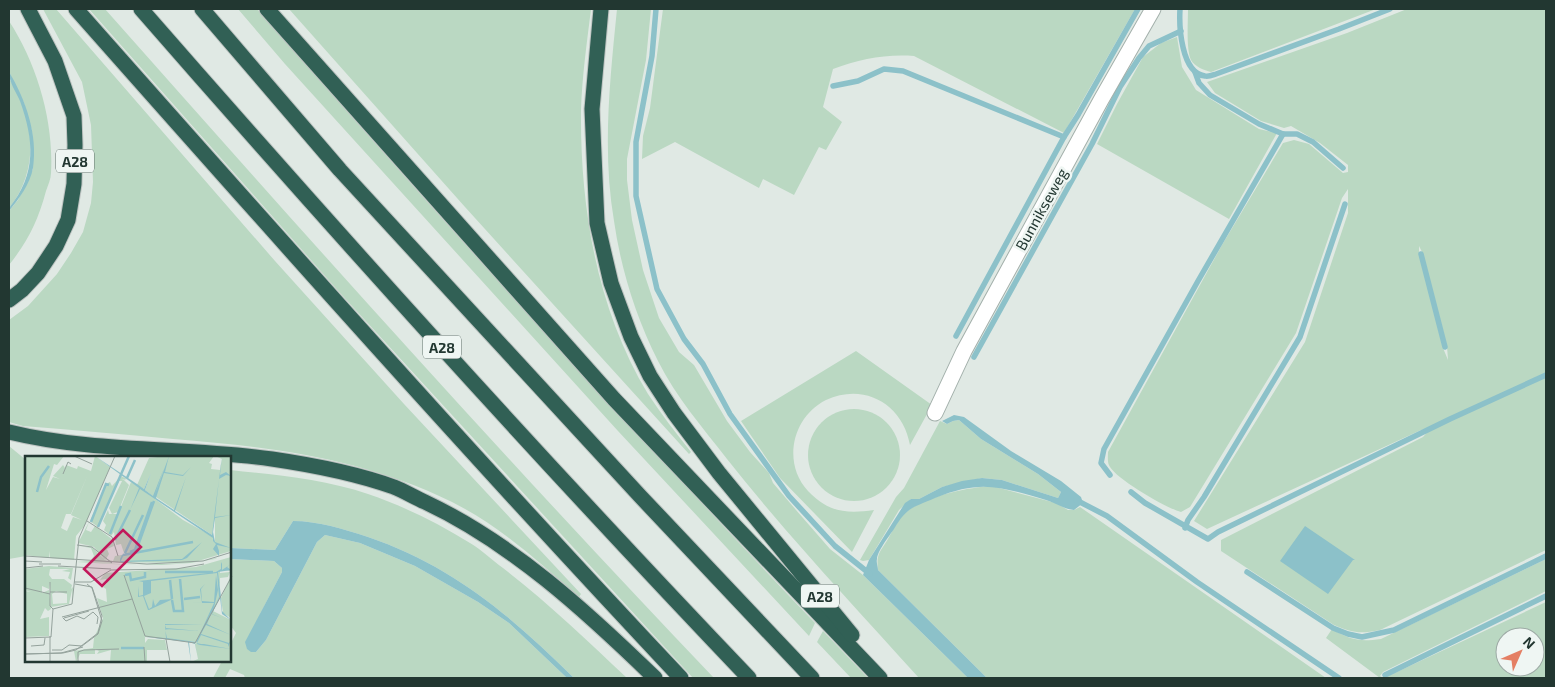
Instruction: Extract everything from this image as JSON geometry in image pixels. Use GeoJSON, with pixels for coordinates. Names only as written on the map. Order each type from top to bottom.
{"type":"FeatureCollection","features":[{"type":"Feature","properties":{"kind":"highway","name":"A28"},"geometry":{"type":"LineString","coordinates":[[9,300],[22,290],[38,273],[56,246],[68,220],[74,184],[76,145],[74,116],[56,61],[28,9]]}},
{"type":"Feature","properties":{"kind":"highway"},"geometry":{"type":"LineString","coordinates":[[76,9],[457,436],[681,678]]}},
{"type":"Feature","properties":{"kind":"highway","name":"A28"},"geometry":{"type":"LineString","coordinates":[[141,9],[255,139],[488,397],[750,678]]}},
{"type":"Feature","properties":{"kind":"highway"},"geometry":{"type":"LineString","coordinates":[[202,9],[340,170],[646,503],[812,678]]}},
{"type":"Feature","properties":{"kind":"highway","name":"A28"},"geometry":{"type":"LineString","coordinates":[[266,9],[614,398],[880,678]]}},
{"type":"Feature","properties":{"kind":"highway","name":"A28"},"geometry":{"type":"LineString","coordinates":[[601,9],[592,109],[597,223],[611,283],[631,336],[650,376],[674,413],[719,473],[887,678]]}},
{"type":"Feature","properties":{"kind":"highway"},"geometry":{"type":"LineString","coordinates":[[9,432],[84,444],[271,459],[334,470],[394,487],[451,514],[503,546],[560,592],[655,678]]}},
{"type":"Feature","properties":{"kind":"street","name":"Bunnikseweg"},"geometry":{"type":"LineString","coordinates":[[935,413],[973,334],[1153,9]]}},
{"type":"Feature","properties":{"kind":"green space"},"geometry":{"type":"Polygon","coordinates":[[[43,9],[56,9],[275,261],[404,404],[581,594],[579,597],[518,545],[486,522],[452,502],[384,475],[316,457],[246,446],[23,426],[9,422],[9,320],[28,306],[57,274],[71,253],[83,232],[91,203],[93,182],[91,125],[82,82],[43,9]]]}},
{"type":"Feature","properties":{"kind":"green space"},"geometry":{"type":"Polygon","coordinates":[[[89,9],[105,9],[255,178],[559,513],[714,678],[693,678],[341,294],[89,9]]]}},
{"type":"Feature","properties":{"kind":"green space"},"geometry":{"type":"Polygon","coordinates":[[[238,9],[257,9],[533,319],[815,623],[809,636],[618,431],[285,64],[238,9]]]}},
{"type":"Feature","properties":{"kind":"green space"},"geometry":{"type":"Polygon","coordinates":[[[289,9],[591,9],[581,110],[584,184],[588,221],[595,257],[604,293],[630,362],[648,394],[691,452],[689,454],[465,207],[289,9]]]}},
{"type":"Feature","properties":{"kind":"green space"},"geometry":{"type":"Polygon","coordinates":[[[617,9],[651,9],[646,60],[627,159],[627,180],[632,220],[643,270],[659,318],[679,352],[694,365],[727,421],[750,452],[769,473],[773,483],[796,510],[830,549],[863,575],[968,678],[919,678],[773,515],[690,412],[658,361],[636,310],[625,275],[610,195],[608,115],[617,9]]]}},
{"type":"Feature","properties":{"kind":"green space"},"geometry":{"type":"Polygon","coordinates":[[[663,9],[1135,9],[1064,133],[914,56],[873,58],[833,69],[823,107],[842,122],[826,150],[819,147],[794,195],[763,179],[759,188],[675,142],[642,159],[643,136],[650,108],[663,9]]]}},
{"type":"Feature","properties":{"kind":"green space"},"geometry":{"type":"Polygon","coordinates":[[[1188,9],[1376,9],[1211,72],[1197,66],[1189,55],[1188,9]]]}},
{"type":"Feature","properties":{"kind":"green space"},"geometry":{"type":"Polygon","coordinates":[[[1407,9],[1546,9],[1546,550],[1380,630],[1367,632],[1352,631],[1334,625],[1221,551],[1221,540],[1423,437],[1431,428],[1421,430],[1207,529],[1194,521],[1305,342],[1348,213],[1348,189],[1342,198],[1296,333],[1190,507],[1181,512],[1154,499],[1122,479],[1109,465],[1108,460],[1108,452],[1222,245],[1283,143],[1294,140],[1309,144],[1343,173],[1348,172],[1348,165],[1320,143],[1291,126],[1284,128],[1261,121],[1215,93],[1207,82],[1347,33],[1407,9]],[[1419,246],[1419,254],[1443,348],[1448,360],[1447,346],[1423,254],[1419,246]]]}},
{"type":"Feature","properties":{"kind":"green space"},"geometry":{"type":"Polygon","coordinates":[[[9,21],[28,56],[42,94],[50,133],[51,153],[50,178],[40,212],[22,248],[9,265],[9,211],[18,200],[33,169],[32,131],[24,103],[9,72],[9,21]]]}},
{"type":"Feature","properties":{"kind":"green space"},"geometry":{"type":"Polygon","coordinates":[[[1177,37],[1182,67],[1196,90],[1259,129],[1277,133],[1229,219],[1097,144],[1143,57],[1161,43],[1177,37]]]}},
{"type":"Feature","properties":{"kind":"green space"},"geometry":{"type":"Polygon","coordinates":[[[9,78],[24,110],[29,127],[30,144],[26,177],[19,193],[9,208],[9,78]]]}},
{"type":"Feature","properties":{"kind":"green space"},"geometry":{"type":"Polygon","coordinates":[[[856,351],[932,405],[910,445],[906,431],[899,418],[880,400],[867,396],[854,394],[840,395],[826,400],[805,417],[794,441],[793,454],[800,480],[808,491],[815,498],[838,510],[855,512],[874,510],[852,552],[780,478],[741,421],[856,351]]]}},
{"type":"Feature","properties":{"kind":"green space"},"geometry":{"type":"Polygon","coordinates":[[[854,409],[872,412],[887,422],[897,437],[900,455],[897,473],[887,488],[872,498],[854,501],[836,498],[821,488],[811,473],[808,455],[811,437],[821,422],[836,412],[854,409]]]}},
{"type":"Feature","properties":{"kind":"green space"},"geometry":{"type":"Polygon","coordinates":[[[959,420],[981,439],[1038,474],[1061,492],[1058,498],[1002,480],[982,478],[942,487],[919,499],[911,499],[899,510],[869,560],[860,560],[896,497],[904,488],[940,421],[947,424],[959,420]]]}},
{"type":"Feature","properties":{"kind":"green space"},"geometry":{"type":"Polygon","coordinates":[[[9,446],[25,459],[25,556],[9,559],[9,446]]]}},
{"type":"Feature","properties":{"kind":"green space"},"geometry":{"type":"Polygon","coordinates":[[[231,470],[299,478],[351,489],[394,504],[433,522],[474,546],[519,581],[627,678],[574,678],[527,634],[479,595],[427,563],[399,549],[368,537],[340,528],[293,521],[275,550],[231,548],[231,470]]]}},
{"type":"Feature","properties":{"kind":"green space"},"geometry":{"type":"Polygon","coordinates":[[[992,486],[1056,503],[1068,510],[1080,507],[1326,678],[987,678],[878,570],[878,557],[898,521],[913,507],[946,494],[971,488],[992,486]]]}},
{"type":"Feature","properties":{"kind":"green space"},"geometry":{"type":"Polygon","coordinates":[[[325,535],[360,543],[415,566],[478,602],[509,623],[567,678],[245,678],[244,675],[230,669],[225,678],[213,678],[221,662],[231,662],[231,643],[236,633],[231,626],[231,559],[274,561],[282,568],[282,572],[260,614],[256,652],[266,640],[317,542],[325,535]]]}},
{"type":"Feature","properties":{"kind":"green space"},"geometry":{"type":"Polygon","coordinates":[[[1546,559],[1546,591],[1383,672],[1380,676],[1383,678],[1380,678],[1326,638],[1332,629],[1355,639],[1381,639],[1546,559]]]}},
{"type":"Feature","properties":{"kind":"green space"},"geometry":{"type":"Polygon","coordinates":[[[1546,602],[1546,678],[1384,678],[1546,602]]]}},
{"type":"Feature","properties":{"kind":"green space"},"geometry":{"type":"Polygon","coordinates":[[[823,631],[868,678],[851,678],[817,642],[823,631]]]}},
{"type":"Feature","properties":{"kind":"water"},"geometry":{"type":"Polygon","coordinates":[[[9,72],[21,94],[29,118],[34,143],[34,156],[33,168],[27,185],[9,211],[24,182],[30,156],[30,143],[25,115],[11,83],[9,72]]]}},
{"type":"Feature","properties":{"kind":"water"},"geometry":{"type":"Polygon","coordinates":[[[954,415],[964,417],[1011,451],[1061,481],[1081,497],[1083,503],[1074,510],[1046,500],[1003,489],[991,487],[966,488],[915,506],[903,516],[881,548],[877,560],[878,570],[987,678],[968,678],[863,575],[869,560],[905,503],[911,499],[919,499],[942,487],[962,481],[982,478],[1002,480],[1058,498],[1061,492],[1038,474],[981,439],[959,420],[947,424],[942,421],[954,415]]]}},
{"type":"Feature","properties":{"kind":"water"},"geometry":{"type":"Polygon","coordinates":[[[293,521],[321,524],[350,531],[399,549],[454,578],[479,595],[527,634],[574,678],[567,678],[509,623],[478,602],[415,566],[360,543],[325,535],[317,542],[266,640],[256,652],[251,652],[247,649],[245,642],[282,572],[282,568],[274,561],[231,559],[231,548],[275,550],[293,521]]]}},
{"type":"Feature","properties":{"kind":"water"},"geometry":{"type":"Polygon","coordinates":[[[1305,526],[1355,560],[1353,560],[1328,594],[1280,561],[1305,526]]]}},
{"type":"Feature","properties":{"kind":"waterway"},"geometry":{"type":"LineString","coordinates":[[656,9],[652,56],[636,142],[636,196],[657,289],[684,339],[703,364],[730,414],[789,496],[835,546],[870,574]]}},
{"type":"Feature","properties":{"kind":"waterway"},"geometry":{"type":"LineString","coordinates":[[1064,137],[1138,9]]}},
{"type":"Feature","properties":{"kind":"waterway"},"geometry":{"type":"LineString","coordinates":[[1180,9],[1181,37],[1186,58],[1197,73],[1205,76],[1216,74],[1390,9]]}},
{"type":"Feature","properties":{"kind":"waterway"},"geometry":{"type":"LineString","coordinates":[[974,357],[1092,144],[1120,87],[1149,46],[1181,31]]}},
{"type":"Feature","properties":{"kind":"waterway"},"geometry":{"type":"LineString","coordinates":[[833,86],[858,81],[884,69],[903,71],[1064,137],[956,336]]}},
{"type":"Feature","properties":{"kind":"waterway"},"geometry":{"type":"LineString","coordinates":[[1195,72],[1199,83],[1210,95],[1259,124],[1283,134],[1297,134],[1313,142],[1343,168]]}},
{"type":"Feature","properties":{"kind":"waterway"},"geometry":{"type":"LineString","coordinates":[[1110,475],[1101,463],[1104,449],[1283,134]]}},
{"type":"Feature","properties":{"kind":"waterway"},"geometry":{"type":"LineString","coordinates":[[1185,528],[1188,520],[1204,497],[1300,337],[1345,204]]}},
{"type":"Feature","properties":{"kind":"waterway"},"geometry":{"type":"LineString","coordinates":[[1421,254],[1445,347]]}},
{"type":"Feature","properties":{"kind":"waterway"},"geometry":{"type":"LineString","coordinates":[[1131,492],[1145,503],[1208,539],[1218,532],[1450,419],[1546,375]]}},
{"type":"Feature","properties":{"kind":"waterway"},"geometry":{"type":"LineString","coordinates":[[1076,500],[1107,516],[1197,582],[1339,678]]}},
{"type":"Feature","properties":{"kind":"waterway"},"geometry":{"type":"LineString","coordinates":[[1247,572],[1333,628],[1362,637],[1394,630],[1546,556]]}},
{"type":"Feature","properties":{"kind":"waterway"},"geometry":{"type":"LineString","coordinates":[[1385,675],[1546,596]]}}]}
